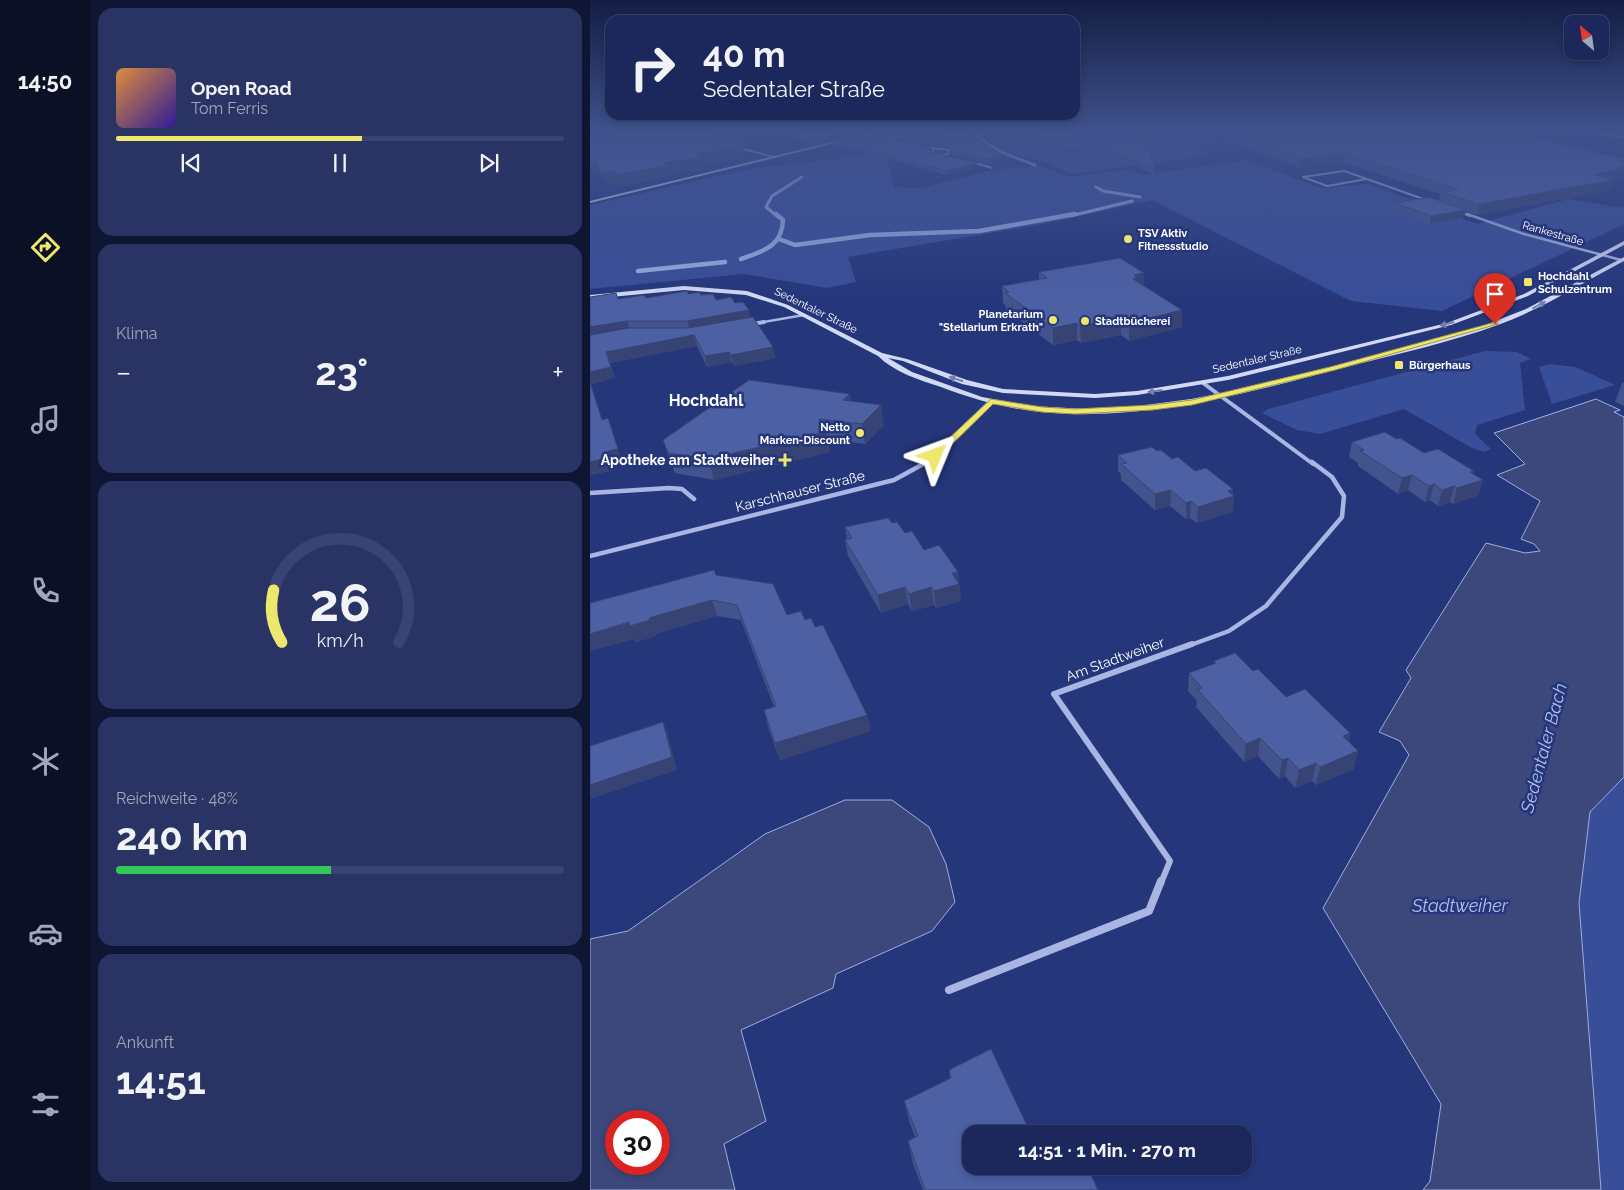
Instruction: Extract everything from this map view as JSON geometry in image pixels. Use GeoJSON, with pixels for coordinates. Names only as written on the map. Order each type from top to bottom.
{"type":"FeatureCollection","features":[{"type":"Feature","properties":{"kind":"street"},"geometry":{"type":"LineString","coordinates":[[590,202],[649,188]]}},
{"type":"Feature","properties":{"kind":"street"},"geometry":{"type":"LineString","coordinates":[[1392,188],[1432,202]]}},
{"type":"Feature","properties":{"kind":"street","name":"Rankestraße"},"geometry":{"type":"LineString","coordinates":[[1458,211],[1524,234],[1623,259]]}},
{"type":"Feature","properties":{"kind":"street","name":"Sedentaler Straße"},"geometry":{"type":"LineString","coordinates":[[590,297],[668,289],[719,290],[765,297],[880,354],[905,360],[965,382],[1003,391],[1054,396],[1138,394],[1203,383],[1449,324],[1526,295],[1624,244]]}},
{"type":"Feature","properties":{"kind":"street","name":"Sedentaler Straße"},"geometry":{"type":"LineString","coordinates":[[880,354],[890,364],[939,386],[991,401],[1042,410],[1100,411],[1152,408],[1222,396],[1495,324],[1534,308],[1623,259]]}},
{"type":"Feature","properties":{"kind":"street"},"geometry":{"type":"LineString","coordinates":[[747,325],[804,315]]}},
{"type":"Feature","properties":{"kind":"street","name":"Am Stadtweiher"},"geometry":{"type":"LineString","coordinates":[[949,990],[1149,911],[1170,861],[1054,694],[1229,630],[1266,606],[1342,517],[1344,496],[1332,477],[1203,383]]}},
{"type":"Feature","properties":{"kind":"street"},"geometry":{"type":"LineString","coordinates":[[991,401],[1003,391]]}},
{"type":"Feature","properties":{"kind":"street","name":"Karschhauser Straße"},"geometry":{"type":"LineString","coordinates":[[590,556],[894,480],[919,468],[935,456],[991,401]]}},
{"type":"Feature","properties":{"kind":"street"},"geometry":{"type":"LineString","coordinates":[[590,493],[670,488],[682,489],[694,499]]}},
{"type":"Feature","properties":{"kind":"shaded area"},"geometry":{"type":"Polygon","coordinates":[[[667,188],[1378,188],[1477,224],[1569,199],[1624,208],[1624,224],[1442,311],[1351,301],[1152,200],[1043,224],[848,257],[856,282],[827,288],[744,274],[590,289],[590,205],[667,188]]]}},
{"type":"Feature","properties":{"kind":"shaded area"},"geometry":{"type":"Polygon","coordinates":[[[1485,351],[1517,352],[1531,359],[1520,363],[1525,410],[1477,425],[1475,434],[1491,449],[1484,452],[1472,448],[1404,409],[1320,434],[1297,430],[1262,413],[1268,409],[1485,351]]]}},
{"type":"Feature","properties":{"kind":"shaded area"},"geometry":{"type":"Polygon","coordinates":[[[1550,364],[1576,367],[1615,385],[1552,404],[1539,367],[1550,364]]]}},
{"type":"Feature","properties":{"kind":"shaded area"},"geometry":{"type":"Polygon","coordinates":[[[1624,777],[1624,1190],[1601,1190],[1579,903],[1590,812],[1624,777]]]}},
{"type":"Feature","properties":{"kind":"water","name":"Stadtweiher"},"geometry":{"type":"Polygon","coordinates":[[[1596,399],[1620,410],[1614,412],[1624,417],[1624,777],[1590,812],[1579,903],[1601,1190],[1423,1190],[1430,1181],[1441,1104],[1323,908],[1409,755],[1400,741],[1379,732],[1411,678],[1406,670],[1486,543],[1525,553],[1540,551],[1534,544],[1521,539],[1540,501],[1497,475],[1525,464],[1494,433],[1596,399]]]}},
{"type":"Feature","properties":{"kind":"water"},"geometry":{"type":"Polygon","coordinates":[[[845,800],[892,800],[929,827],[946,864],[955,902],[932,931],[836,974],[833,988],[741,1030],[766,1121],[724,1144],[735,1190],[590,1190],[590,939],[628,931],[765,834],[845,800]]]}},
{"type":"Feature","properties":{"kind":"building"},"geometry":{"type":"Polygon","coordinates":[[[1453,188],[1572,188],[1479,204],[1441,192],[1458,189],[1453,188]]]}},
{"type":"Feature","properties":{"kind":"building"},"geometry":{"type":"Polygon","coordinates":[[[1429,197],[1466,210],[1431,216],[1395,203],[1429,197]]]}},
{"type":"Feature","properties":{"kind":"building"},"geometry":{"type":"Polygon","coordinates":[[[1120,258],[1144,273],[1134,275],[1137,278],[1133,279],[1182,310],[1129,323],[1121,318],[1080,326],[1077,323],[1053,328],[1005,293],[1009,292],[1002,286],[1047,278],[1039,272],[1120,258]]]}},
{"type":"Feature","properties":{"kind":"building"},"geometry":{"type":"Polygon","coordinates":[[[687,291],[688,294],[699,292],[701,295],[713,294],[716,300],[731,297],[735,303],[743,302],[749,310],[687,321],[627,321],[590,327],[590,297],[616,293],[618,299],[644,295],[646,298],[687,291]]]}},
{"type":"Feature","properties":{"kind":"building"},"geometry":{"type":"Polygon","coordinates":[[[753,317],[773,347],[731,355],[729,352],[705,356],[694,335],[606,352],[611,367],[590,372],[590,335],[628,328],[688,328],[753,317]]]}},
{"type":"Feature","properties":{"kind":"building"},"geometry":{"type":"Polygon","coordinates":[[[749,380],[850,394],[843,400],[881,405],[862,424],[819,419],[826,432],[708,459],[668,453],[663,440],[749,380]]]}},
{"type":"Feature","properties":{"kind":"building"},"geometry":{"type":"Polygon","coordinates":[[[590,382],[602,420],[608,418],[618,449],[608,451],[610,457],[590,462],[590,382]]]}},
{"type":"Feature","properties":{"kind":"building"},"geometry":{"type":"Polygon","coordinates":[[[1385,432],[1396,439],[1400,438],[1424,453],[1438,449],[1474,471],[1470,472],[1483,480],[1457,488],[1454,486],[1442,490],[1434,484],[1429,486],[1412,475],[1402,478],[1360,451],[1364,450],[1352,442],[1385,432]]]}},
{"type":"Feature","properties":{"kind":"building"},"geometry":{"type":"Polygon","coordinates":[[[1152,447],[1157,451],[1161,450],[1172,459],[1178,457],[1195,471],[1206,468],[1233,489],[1228,491],[1234,496],[1198,507],[1191,501],[1186,503],[1171,490],[1155,494],[1121,464],[1127,463],[1118,455],[1152,447]]]}},
{"type":"Feature","properties":{"kind":"building"},"geometry":{"type":"Polygon","coordinates":[[[888,518],[892,523],[897,522],[905,533],[912,531],[924,550],[939,545],[958,572],[952,573],[959,584],[934,591],[931,587],[909,594],[905,587],[878,595],[845,540],[852,538],[845,527],[888,518]]]}},
{"type":"Feature","properties":{"kind":"building"},"geometry":{"type":"Polygon","coordinates":[[[714,570],[716,575],[773,584],[787,615],[801,611],[805,620],[811,618],[815,627],[823,625],[867,715],[775,743],[764,710],[776,706],[737,605],[712,600],[649,618],[650,620],[630,626],[629,622],[590,634],[590,603],[714,570]]]}},
{"type":"Feature","properties":{"kind":"building"},"geometry":{"type":"Polygon","coordinates":[[[1235,653],[1253,671],[1258,669],[1286,697],[1305,689],[1350,733],[1343,736],[1358,751],[1320,767],[1316,763],[1299,770],[1288,758],[1282,760],[1260,738],[1246,744],[1197,689],[1202,688],[1189,673],[1216,663],[1214,661],[1235,653]]]}},
{"type":"Feature","properties":{"kind":"building"},"geometry":{"type":"Polygon","coordinates":[[[663,722],[672,757],[590,785],[590,746],[663,722]]]}},
{"type":"Feature","properties":{"kind":"building"},"geometry":{"type":"Polygon","coordinates":[[[991,1049],[1027,1125],[962,1125],[962,1175],[1091,1175],[1098,1190],[925,1190],[908,1141],[918,1136],[904,1101],[951,1078],[949,1070],[991,1049]]]}},
{"type":"Feature","properties":{"kind":"waterway"},"geometry":{"type":"LineString","coordinates":[[777,216],[766,207],[772,196],[785,188]]}},
{"type":"Feature","properties":{"kind":"waterway"},"geometry":{"type":"LineString","coordinates":[[1097,188],[1103,191],[1140,197]]}},
{"type":"Feature","properties":{"kind":"waterway"},"geometry":{"type":"LineString","coordinates":[[1070,216],[1132,201]]}},
{"type":"Feature","properties":{"kind":"waterway"},"geometry":{"type":"LineString","coordinates":[[741,259],[764,250],[775,242],[782,229],[783,220],[776,214]]}},
{"type":"Feature","properties":{"kind":"waterway"},"geometry":{"type":"LineString","coordinates":[[779,239],[795,245],[870,235],[979,231],[1075,214]]}},
{"type":"Feature","properties":{"kind":"waterway"},"geometry":{"type":"LineString","coordinates":[[638,271],[725,262]]}},
{"type":"Feature","properties":{"kind":"place","name":"TSV Aktiv Fitnessstudio"},"geometry":{"type":"Point","coordinates":[1128,239]}},
{"type":"Feature","properties":{"kind":"place","name":"Hochdahl Schulzentrum"},"geometry":{"type":"Point","coordinates":[1528,282]}},
{"type":"Feature","properties":{"kind":"place","name":"Planetarium \"Stellarium Erkrath\""},"geometry":{"type":"Point","coordinates":[1053,320]}},
{"type":"Feature","properties":{"kind":"place","name":"Stadtbücherei"},"geometry":{"type":"Point","coordinates":[1085,321]}},
{"type":"Feature","properties":{"kind":"place","name":"Bürgerhaus"},"geometry":{"type":"Point","coordinates":[1399,365]}},
{"type":"Feature","properties":{"kind":"place","name":"Netto Marken-Discount"},"geometry":{"type":"Point","coordinates":[860,433]}},
{"type":"Feature","properties":{"kind":"place","name":"Apotheke am Stadtweiher"},"geometry":{"type":"Point","coordinates":[785,460]}},
{"type":"Feature","properties":{"kind":"district","name":"Hochdahl"},"geometry":{"type":"Point","coordinates":[706,400]}},
{"type":"Feature","properties":{"kind":"route"},"geometry":{"type":"LineString","coordinates":[[935,456],[991,401],[1042,410],[1075,411],[1152,408],[1192,403],[1332,369],[1495,324]]}},
{"type":"Feature","properties":{"kind":"water label","name":"Sedentaler Bach"},"geometry":{"type":"Point","coordinates":[1544,748]}}]}
